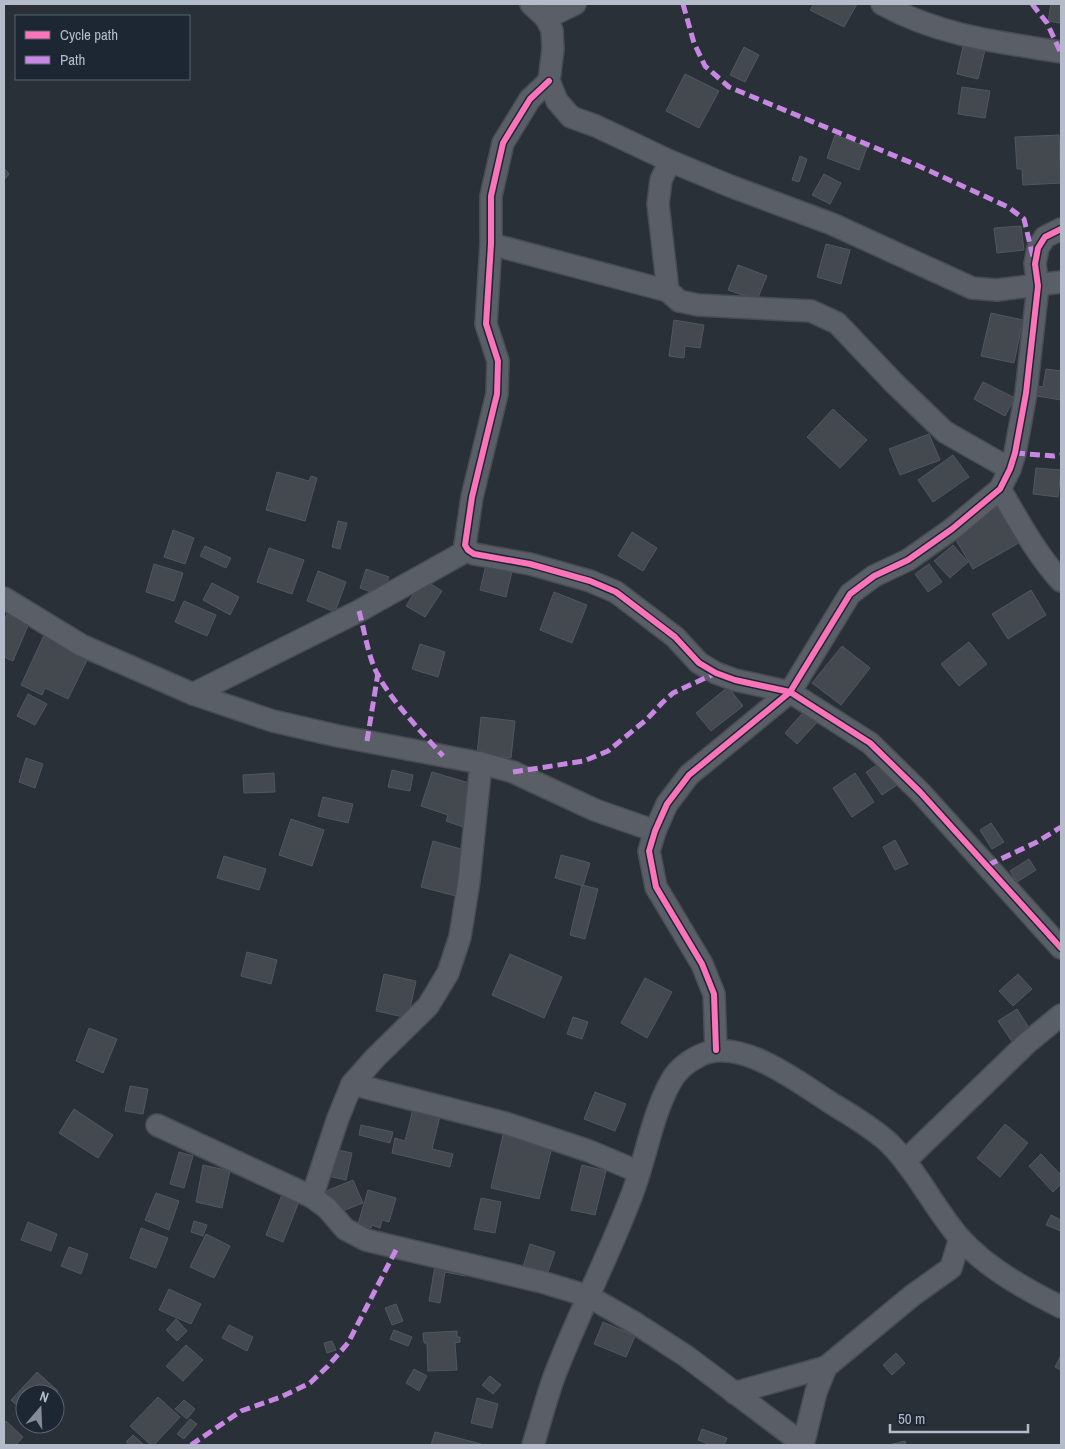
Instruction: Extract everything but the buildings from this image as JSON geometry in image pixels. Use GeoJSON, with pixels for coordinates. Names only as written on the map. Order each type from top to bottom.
{"type":"FeatureCollection","features":[{"type":"Feature","properties":{"kind":"street"},"geometry":{"type":"LineString","coordinates":[[531,4],[546,18],[552,30],[553,50],[549,81],[557,101],[571,117],[596,126],[670,161],[730,186],[832,224],[972,288],[997,290],[1061,282]]}},
{"type":"Feature","properties":{"kind":"street"},"geometry":{"type":"LineString","coordinates":[[546,18],[575,4]]}},
{"type":"Feature","properties":{"kind":"street"},"geometry":{"type":"LineString","coordinates":[[882,4],[947,32],[1000,43],[1061,52]]}},
{"type":"Feature","properties":{"kind":"street"},"geometry":{"type":"LineString","coordinates":[[549,81],[530,99],[503,143],[491,196],[491,244],[486,324],[498,361],[497,394],[472,497],[465,545],[474,554],[530,564],[590,581],[616,592],[675,637],[699,663],[716,673],[735,680],[790,692],[870,743],[920,792],[1061,948]]}},
{"type":"Feature","properties":{"kind":"street"},"geometry":{"type":"LineString","coordinates":[[668,291],[658,204],[662,180],[670,161]]}},
{"type":"Feature","properties":{"kind":"street"},"geometry":{"type":"LineString","coordinates":[[716,1050],[714,994],[702,964],[656,887],[649,852],[655,831],[667,804],[689,775],[790,692],[850,594],[874,576],[915,555],[952,529],[1000,489],[1010,469],[1015,453],[1026,393],[1038,286],[1035,264],[1038,248],[1046,237],[1061,229]]}},
{"type":"Feature","properties":{"kind":"street"},"geometry":{"type":"LineString","coordinates":[[491,244],[668,291],[679,300],[698,305],[811,312],[837,323],[894,383],[945,432],[1010,469]]}},
{"type":"Feature","properties":{"kind":"street"},"geometry":{"type":"LineString","coordinates":[[1000,489],[1032,541],[1061,582]]}},
{"type":"Feature","properties":{"kind":"street"},"geometry":{"type":"LineString","coordinates":[[193,694],[360,610],[468,550]]}},
{"type":"Feature","properties":{"kind":"street"},"geometry":{"type":"LineString","coordinates":[[4,598],[81,645],[193,694],[273,721],[338,736],[481,763],[513,772],[595,810],[655,831]]}},
{"type":"Feature","properties":{"kind":"street"},"geometry":{"type":"LineString","coordinates":[[312,1196],[338,1118],[352,1084],[375,1058],[428,1006],[448,973],[460,937],[469,881],[481,763]]}},
{"type":"Feature","properties":{"kind":"street"},"geometry":{"type":"LineString","coordinates":[[905,1161],[1027,1043],[1061,1016]]}},
{"type":"Feature","properties":{"kind":"street"},"geometry":{"type":"LineString","coordinates":[[533,1445],[554,1377],[632,1196],[660,1104],[671,1080],[682,1066],[700,1055],[716,1050],[737,1052],[766,1062],[849,1114],[888,1142],[905,1161],[960,1238],[990,1265],[1031,1293],[1061,1307]]}},
{"type":"Feature","properties":{"kind":"street"},"geometry":{"type":"LineString","coordinates":[[352,1084],[505,1123],[589,1151],[639,1172]]}},
{"type":"Feature","properties":{"kind":"street"},"geometry":{"type":"LineString","coordinates":[[157,1125],[312,1196],[327,1208],[345,1229],[366,1240],[542,1282],[588,1296],[635,1322],[803,1445],[816,1392],[826,1367]]}},
{"type":"Feature","properties":{"kind":"street"},"geometry":{"type":"LineString","coordinates":[[951,1268],[960,1238]]}},
{"type":"Feature","properties":{"kind":"street"},"geometry":{"type":"LineString","coordinates":[[734,1393],[826,1367],[913,1295],[951,1268],[990,1265]]}},
{"type":"Feature","properties":{"kind":"marked path"},"geometry":{"type":"LineString","coordinates":[[683,4],[694,43],[705,66],[729,87],[919,166],[1008,207],[1024,219],[1033,257]]}},
{"type":"Feature","properties":{"kind":"marked path"},"geometry":{"type":"LineString","coordinates":[[1032,4],[1047,23],[1060,51]]}},
{"type":"Feature","properties":{"kind":"marked path"},"geometry":{"type":"LineString","coordinates":[[1015,453],[1061,455]]}},
{"type":"Feature","properties":{"kind":"marked path"},"geometry":{"type":"LineString","coordinates":[[359,611],[367,646],[380,678],[405,713],[443,756]]}},
{"type":"Feature","properties":{"kind":"marked path"},"geometry":{"type":"LineString","coordinates":[[367,741],[378,673]]}},
{"type":"Feature","properties":{"kind":"marked path"},"geometry":{"type":"LineString","coordinates":[[513,772],[584,761],[608,751],[646,720],[673,693],[716,673]]}},
{"type":"Feature","properties":{"kind":"marked path"},"geometry":{"type":"LineString","coordinates":[[988,865],[1037,842],[1061,827]]}},
{"type":"Feature","properties":{"kind":"marked path"},"geometry":{"type":"LineString","coordinates":[[191,1445],[241,1411],[281,1397],[310,1383],[328,1366],[348,1343],[397,1248]]}},
{"type":"Feature","properties":{"kind":"cycle path"},"geometry":{"type":"LineString","coordinates":[[549,81],[530,99],[503,143],[491,196],[491,244],[486,324],[498,361],[497,394],[472,497],[465,545],[474,554],[530,564],[590,581],[616,592],[675,637],[699,663],[716,673],[735,680],[790,692],[870,743],[920,792],[1061,948]]}},
{"type":"Feature","properties":{"kind":"cycle path"},"geometry":{"type":"LineString","coordinates":[[716,1050],[714,994],[702,964],[656,887],[649,851],[655,831],[667,804],[689,775],[790,692],[850,594],[874,576],[908,560],[952,529],[1000,489],[1010,469],[1015,453],[1026,393],[1038,286],[1035,264],[1038,248],[1045,237],[1061,229]]}}]}
